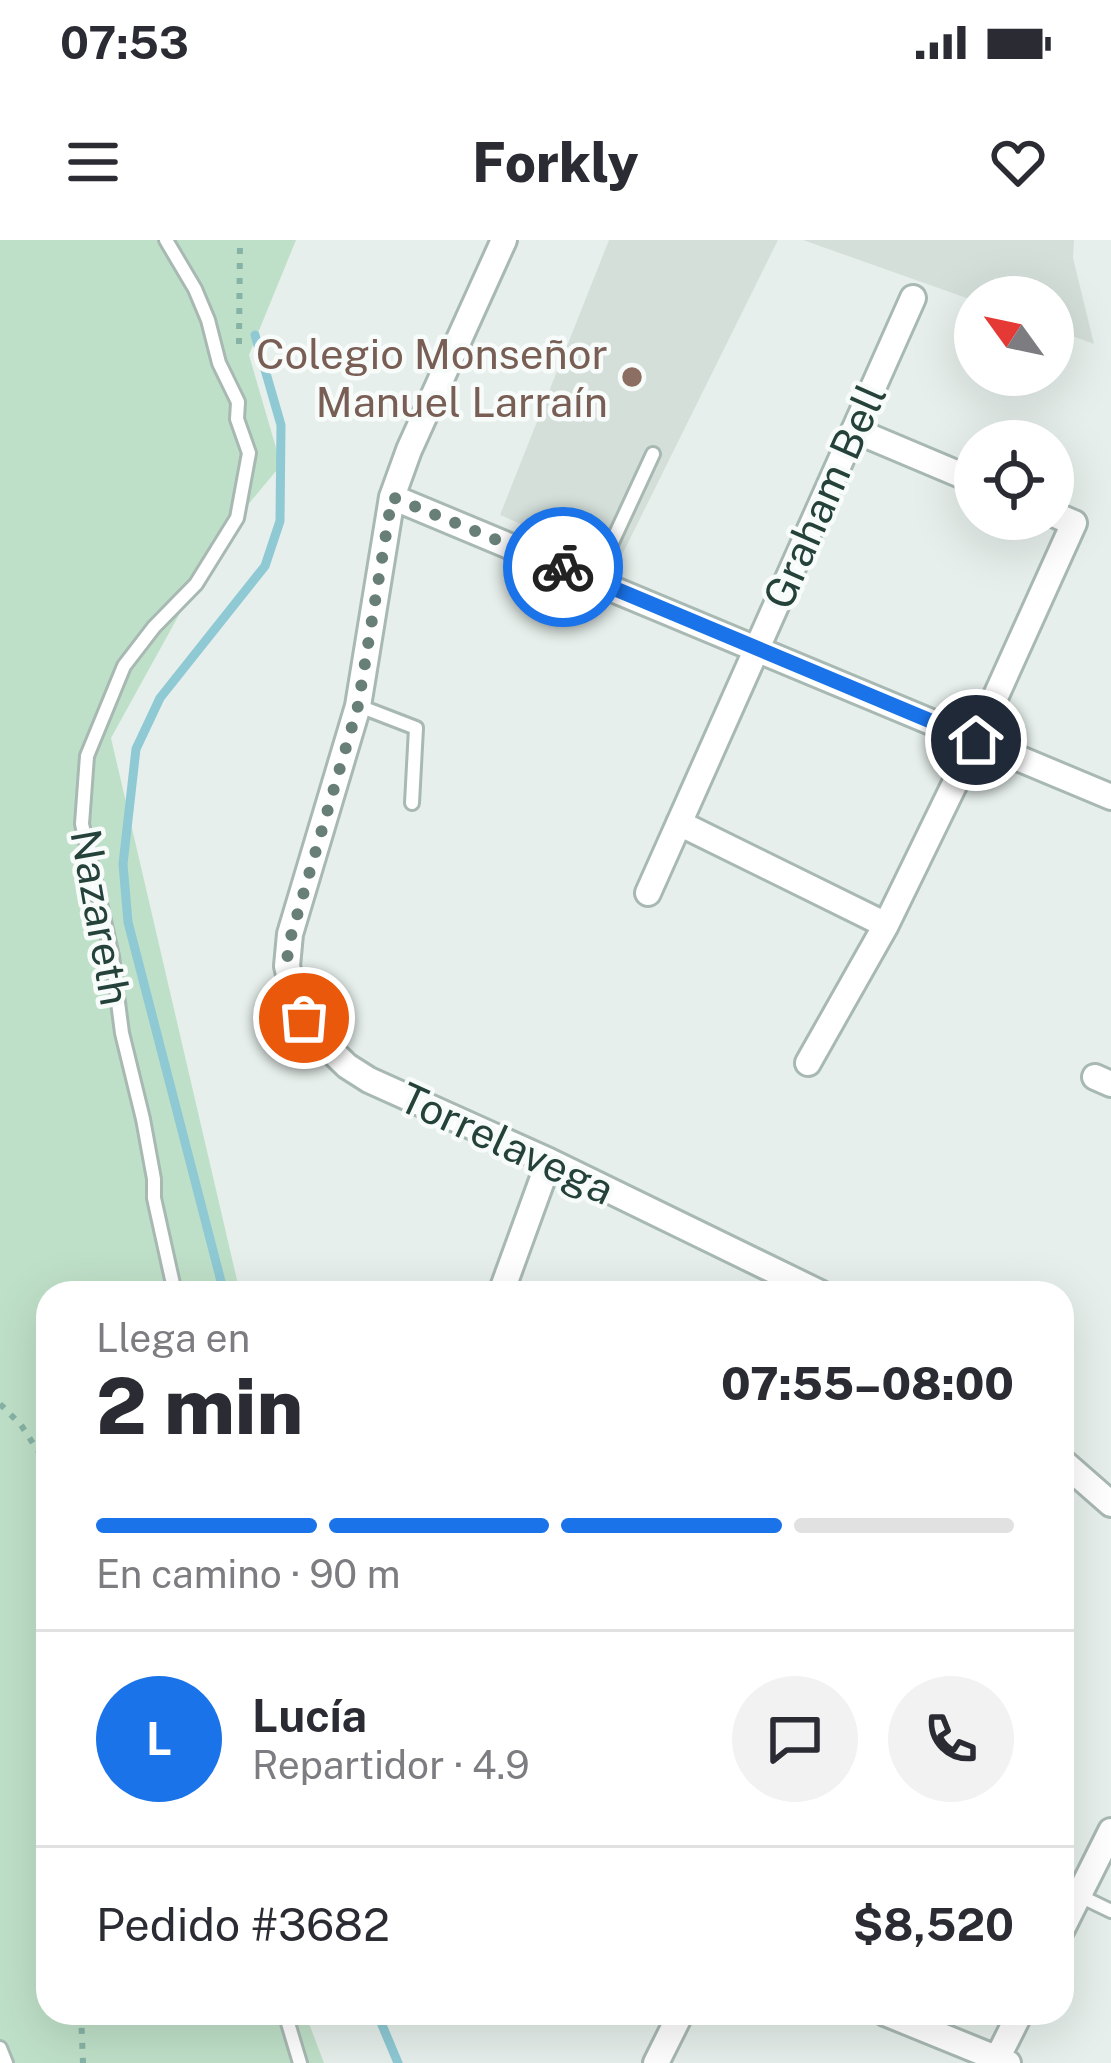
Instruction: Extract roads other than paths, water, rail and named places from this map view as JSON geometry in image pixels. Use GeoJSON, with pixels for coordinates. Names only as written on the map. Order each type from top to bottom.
{"type":"FeatureCollection","features":[{"type":"Feature","properties":{"kind":"street","name":"Torrelavega"},"geometry":{"type":"LineString","coordinates":[[504,240],[392,497],[358,706],[290,934],[287,966],[295,1000],[314,1034],[358,1073],[795,1281]]}},
{"type":"Feature","properties":{"kind":"street","name":"Graham Bell"},"geometry":{"type":"LineString","coordinates":[[648,893],[913,298]]}},
{"type":"Feature","properties":{"kind":"street"},"geometry":{"type":"LineString","coordinates":[[854,430],[954,473]]}},
{"type":"Feature","properties":{"kind":"street"},"geometry":{"type":"LineString","coordinates":[[392,497],[1111,796]]}},
{"type":"Feature","properties":{"kind":"street"},"geometry":{"type":"LineString","coordinates":[[808,1063],[886,925],[976,740],[1056,540]]}},
{"type":"Feature","properties":{"kind":"street"},"geometry":{"type":"LineString","coordinates":[[680,823],[886,925]]}},
{"type":"Feature","properties":{"kind":"street"},"geometry":{"type":"LineString","coordinates":[[505,1281],[549,1161]]}},
{"type":"Feature","properties":{"kind":"street"},"geometry":{"type":"LineString","coordinates":[[1074,1471],[1111,1504]]}},
{"type":"Feature","properties":{"kind":"street"},"geometry":{"type":"LineString","coordinates":[[1074,1905],[1111,1831]]}},
{"type":"Feature","properties":{"kind":"street"},"geometry":{"type":"LineString","coordinates":[[656,2063],[675,2025]]}},
{"type":"Feature","properties":{"kind":"street"},"geometry":{"type":"LineString","coordinates":[[913,2025],[1000,2062],[1015,2025]]}},
{"type":"Feature","properties":{"kind":"lane","name":"Nazareth"},"geometry":{"type":"LineString","coordinates":[[166,240],[208,320],[219,362],[238,402],[249,453],[237,518],[196,584],[124,666],[87,756],[82,824],[112,956],[122,1034],[172,1281]]}},
{"type":"Feature","properties":{"kind":"lane"},"geometry":{"type":"LineString","coordinates":[[595,579],[653,454]]}},
{"type":"Feature","properties":{"kind":"lane"},"geometry":{"type":"LineString","coordinates":[[358,706],[416,728],[412,803]]}},
{"type":"Feature","properties":{"kind":"lane"},"geometry":{"type":"LineString","coordinates":[[1079,1895],[1111,1911]]}},
{"type":"Feature","properties":{"kind":"lane"},"geometry":{"type":"LineString","coordinates":[[289,2025],[300,2063]]}},
{"type":"Feature","properties":{"kind":"lane"},"geometry":{"type":"LineString","coordinates":[[0,2048],[6,2063]]}},
{"type":"Feature","properties":{"kind":"waterway"},"geometry":{"type":"LineString","coordinates":[[221,1281],[128,922],[123,864],[136,749],[160,698],[265,566],[280,521],[281,425],[255,335]]}},
{"type":"Feature","properties":{"kind":"waterway"},"geometry":{"type":"LineString","coordinates":[[382,2025],[398,2063]]}},
{"type":"Feature","properties":{"kind":"place","name":"Colegio Monseñor Manuel Larraín"},"geometry":{"type":"Point","coordinates":[632,377]}}]}
